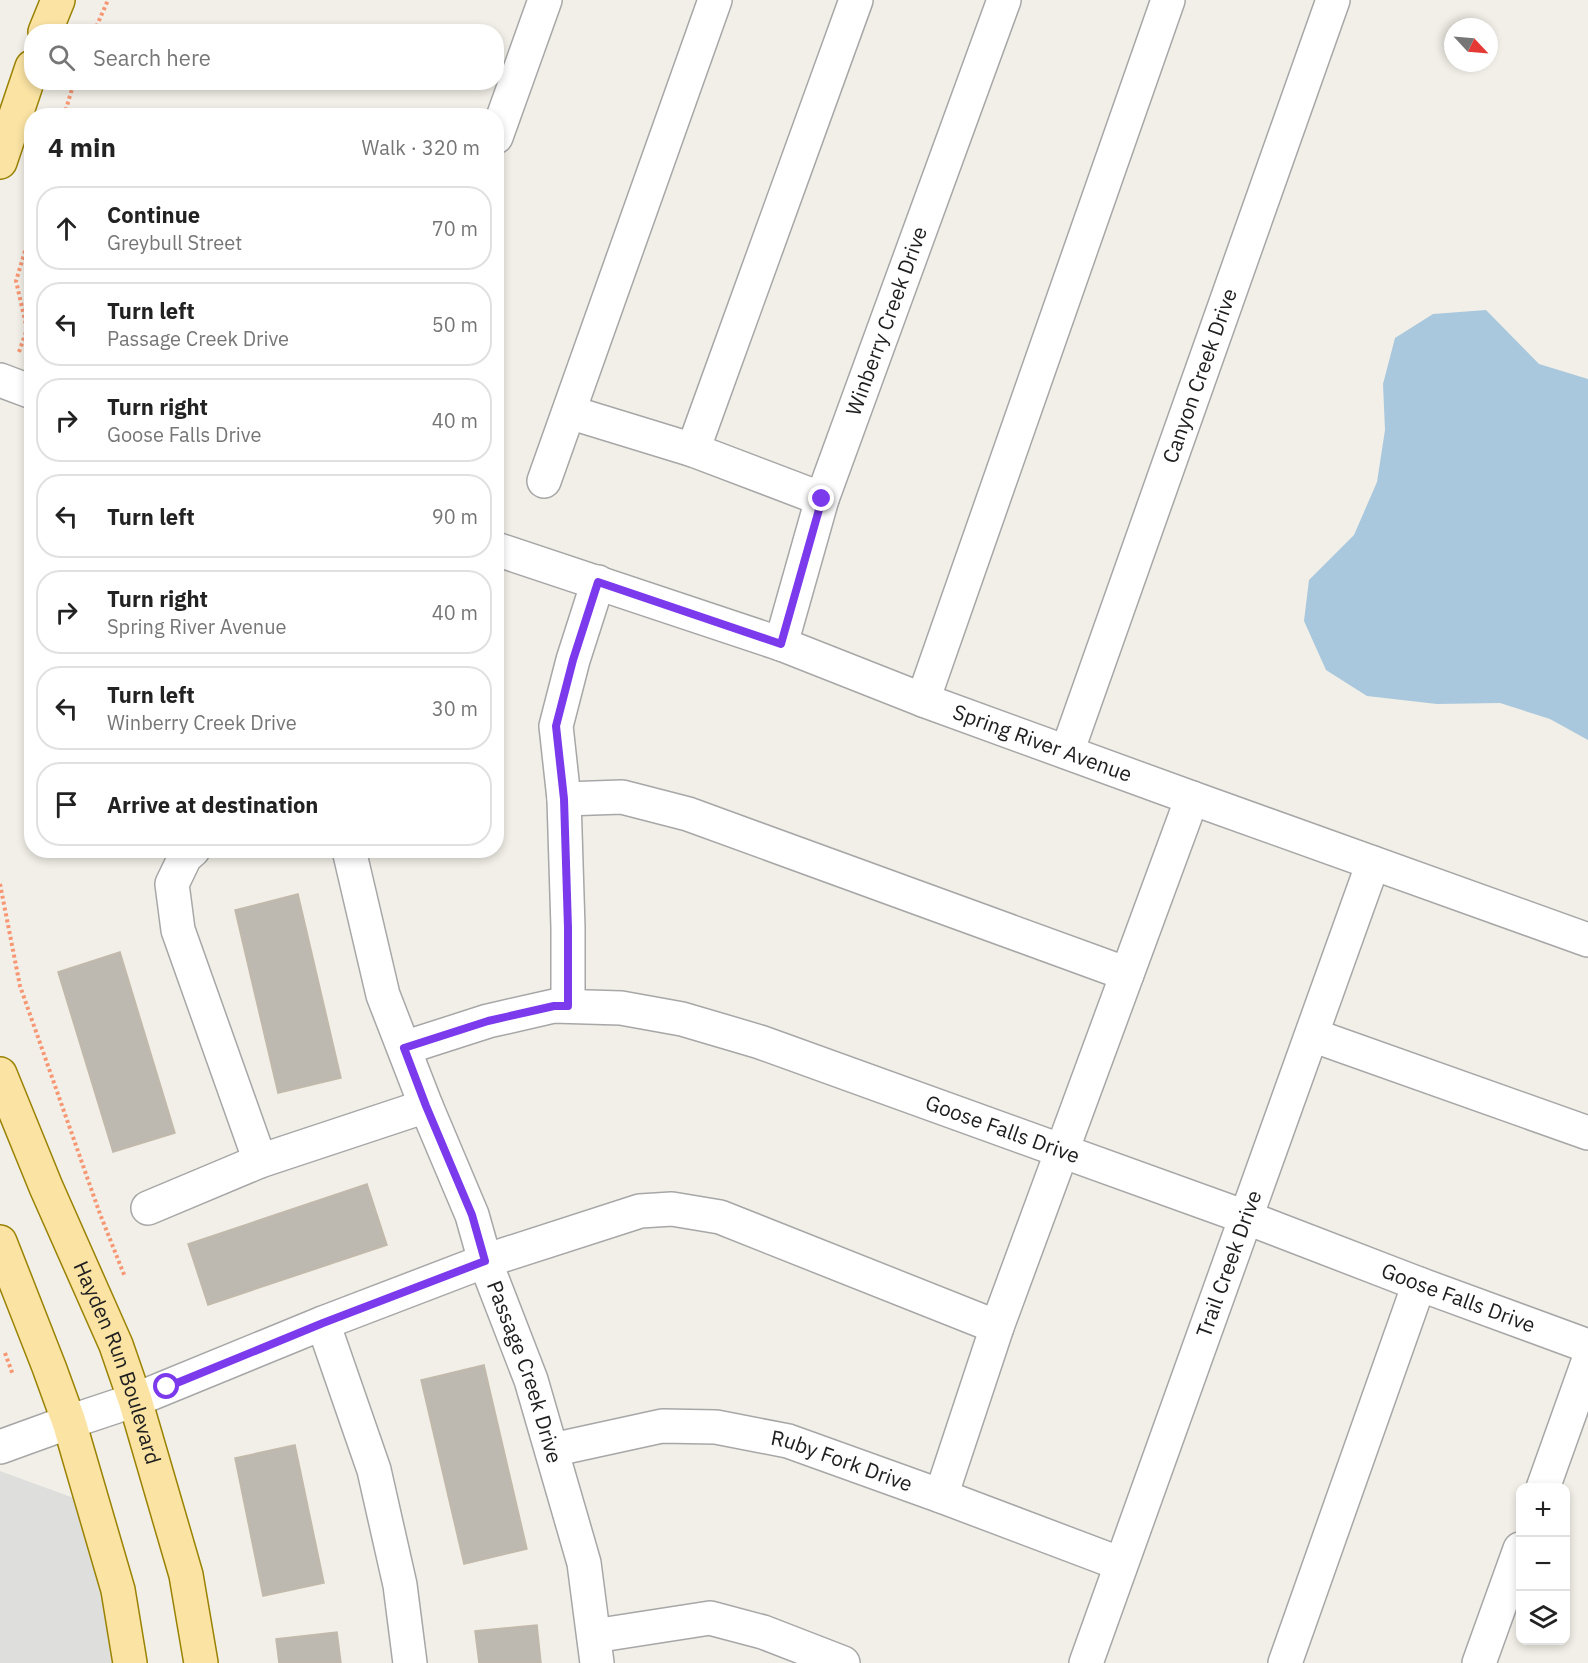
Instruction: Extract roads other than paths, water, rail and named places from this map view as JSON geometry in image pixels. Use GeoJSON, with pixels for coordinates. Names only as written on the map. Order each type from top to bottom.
{"type":"FeatureCollection","features":[{"type":"Feature","properties":{"kind":"main road"},"geometry":{"type":"LineString","coordinates":[[48,24],[58,0]]}},
{"type":"Feature","properties":{"kind":"main road"},"geometry":{"type":"LineString","coordinates":[[0,162],[24,90]]}},
{"type":"Feature","properties":{"kind":"main road","name":"Hayden Run Boulevard"},"geometry":{"type":"LineString","coordinates":[[0,1074],[46,1187],[116,1345],[135,1400],[186,1575],[201,1663]]}},
{"type":"Feature","properties":{"kind":"main road"},"geometry":{"type":"LineString","coordinates":[[0,1242],[50,1367],[69,1422],[118,1590],[130,1663]]}},
{"type":"Feature","properties":{"kind":"street"},"geometry":{"type":"LineString","coordinates":[[504,114],[545,0]]}},
{"type":"Feature","properties":{"kind":"street"},"geometry":{"type":"LineString","coordinates":[[544,481],[715,0]]}},
{"type":"Feature","properties":{"kind":"street"},"geometry":{"type":"LineString","coordinates":[[693,450],[856,0]]}},
{"type":"Feature","properties":{"kind":"street","name":"Winberry Creek Drive"},"geometry":{"type":"LineString","coordinates":[[781,644],[822,499],[1004,0]]}},
{"type":"Feature","properties":{"kind":"street"},"geometry":{"type":"LineString","coordinates":[[923,700],[1168,0]]}},
{"type":"Feature","properties":{"kind":"street","name":"Canyon Creek Drive"},"geometry":{"type":"LineString","coordinates":[[1067,752],[1333,0]]}},
{"type":"Feature","properties":{"kind":"street"},"geometry":{"type":"LineString","coordinates":[[0,380],[24,389]]}},
{"type":"Feature","properties":{"kind":"street"},"geometry":{"type":"LineString","coordinates":[[568,412],[693,450],[822,499]]}},
{"type":"Feature","properties":{"kind":"street","name":"Spring River Avenue"},"geometry":{"type":"LineString","coordinates":[[504,552],[781,644],[923,700],[1588,940]]}},
{"type":"Feature","properties":{"kind":"street"},"geometry":{"type":"LineString","coordinates":[[568,1006],[564,799],[556,726],[573,660],[598,582]]}},
{"type":"Feature","properties":{"kind":"street"},"geometry":{"type":"LineString","coordinates":[[564,799],[621,797],[688,814],[1127,974]]}},
{"type":"Feature","properties":{"kind":"street"},"geometry":{"type":"LineString","coordinates":[[941,1496],[997,1327],[1192,798]]}},
{"type":"Feature","properties":{"kind":"street"},"geometry":{"type":"LineString","coordinates":[[185,858],[172,884],[178,930],[260,1161]]}},
{"type":"Feature","properties":{"kind":"street","name":"Passage Creek Drive"},"geometry":{"type":"LineString","coordinates":[[351,858],[383,995],[472,1215],[485,1261],[531,1380],[584,1563],[595,1649]]}},
{"type":"Feature","properties":{"kind":"street","name":"Trail Creek Drive"},"geometry":{"type":"LineString","coordinates":[[1086,1663],[1373,863]]}},
{"type":"Feature","properties":{"kind":"street","name":"Goose Falls Drive"},"geometry":{"type":"LineString","coordinates":[[404,1048],[488,1021],[554,1006],[621,1008],[693,1022],[760,1042],[1245,1217],[1588,1346]]}},
{"type":"Feature","properties":{"kind":"street"},"geometry":{"type":"LineString","coordinates":[[1311,1035],[1588,1133]]}},
{"type":"Feature","properties":{"kind":"street"},"geometry":{"type":"LineString","coordinates":[[148,1208],[260,1161],[426,1106]]}},
{"type":"Feature","properties":{"kind":"street"},"geometry":{"type":"LineString","coordinates":[[0,1448],[135,1400],[323,1323],[485,1261],[640,1211],[672,1209],[720,1217],[997,1327]]}},
{"type":"Feature","properties":{"kind":"street"},"geometry":{"type":"LineString","coordinates":[[1285,1663],[1419,1284]]}},
{"type":"Feature","properties":{"kind":"street"},"geometry":{"type":"LineString","coordinates":[[323,1323],[374,1470],[400,1585],[410,1663]]}},
{"type":"Feature","properties":{"kind":"street"},"geometry":{"type":"LineString","coordinates":[[1545,1483],[1588,1362]]}},
{"type":"Feature","properties":{"kind":"street","name":"Ruby Fork Drive"},"geometry":{"type":"LineString","coordinates":[[552,1450],[662,1426],[716,1427],[788,1441],[1121,1564]]}},
{"type":"Feature","properties":{"kind":"street"},"geometry":{"type":"LineString","coordinates":[[1479,1663],[1516,1563]]}},
{"type":"Feature","properties":{"kind":"street"},"geometry":{"type":"LineString","coordinates":[[595,1649],[710,1618],[763,1632],[843,1663]]}},
{"type":"Feature","properties":{"kind":"water"},"geometry":{"type":"Polygon","coordinates":[[[1486,310],[1539,364],[1588,379],[1588,740],[1550,719],[1500,703],[1437,704],[1367,696],[1326,670],[1304,621],[1309,580],[1354,535],[1377,482],[1385,430],[1383,384],[1395,338],[1433,314],[1486,310]]]}}]}
